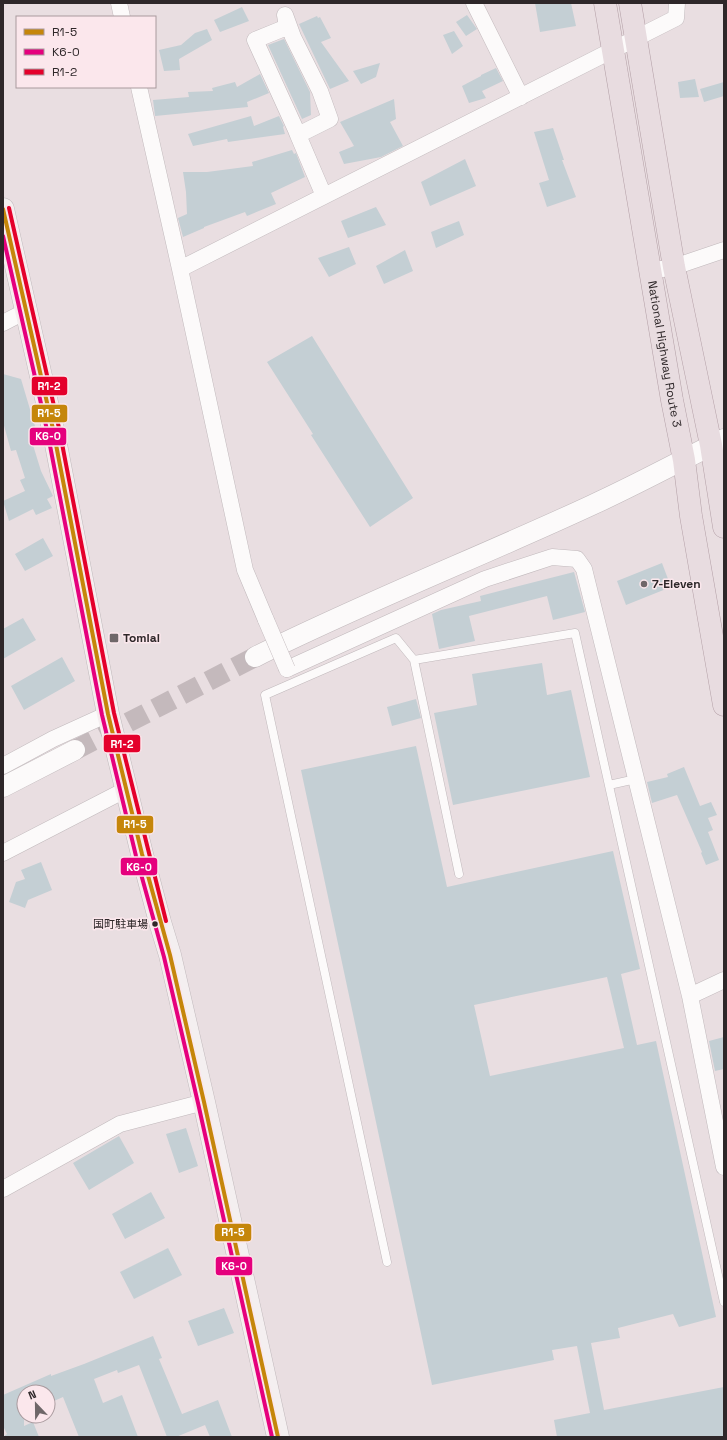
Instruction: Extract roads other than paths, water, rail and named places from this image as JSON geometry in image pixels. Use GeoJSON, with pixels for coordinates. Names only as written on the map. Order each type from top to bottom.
{"type":"FeatureCollection","features":[{"type":"Feature","properties":{"kind":"highway","name":"National Highway Route 3"},"geometry":{"type":"LineString","coordinates":[[605,3],[672,400],[684,460],[691,516],[724,705]]}},
{"type":"Feature","properties":{"kind":"highway","name":"National Highway Route 3"},"geometry":{"type":"LineString","coordinates":[[630,3],[674,267],[718,442],[724,527]]}},
{"type":"Feature","properties":{"kind":"main road"},"geometry":{"type":"LineString","coordinates":[[3,209],[53,429],[108,714],[156,907],[170,954],[278,1437]]}},
{"type":"Feature","properties":{"kind":"street"},"geometry":{"type":"LineString","coordinates":[[119,3],[122,16]]}},
{"type":"Feature","properties":{"kind":"street"},"geometry":{"type":"LineString","coordinates":[[474,3],[521,97]]}},
{"type":"Feature","properties":{"kind":"street"},"geometry":{"type":"LineString","coordinates":[[180,268],[676,18],[677,3]]}},
{"type":"Feature","properties":{"kind":"street"},"geometry":{"type":"LineString","coordinates":[[298,135],[330,119],[320,91],[293,37],[285,15],[287,27],[255,40],[324,196]]}},
{"type":"Feature","properties":{"kind":"street"},"geometry":{"type":"LineString","coordinates":[[138,88],[180,268],[245,570],[287,669],[485,579],[552,557],[578,559],[584,569],[690,996],[724,1168]]}},
{"type":"Feature","properties":{"kind":"street"},"geometry":{"type":"LineString","coordinates":[[650,271],[674,267],[724,250]]}},
{"type":"Feature","properties":{"kind":"street"},"geometry":{"type":"LineString","coordinates":[[3,323],[26,311]]}},
{"type":"Feature","properties":{"kind":"street"},"geometry":{"type":"LineString","coordinates":[[255,657],[366,604],[593,505],[718,442]]}},
{"type":"Feature","properties":{"kind":"street"},"geometry":{"type":"LineString","coordinates":[[3,766],[53,739],[108,714]]}},
{"type":"Feature","properties":{"kind":"street"},"geometry":{"type":"LineString","coordinates":[[3,788],[75,750]]}},
{"type":"Feature","properties":{"kind":"street"},"geometry":{"type":"LineString","coordinates":[[3,853],[127,789]]}},
{"type":"Feature","properties":{"kind":"street"},"geometry":{"type":"LineString","coordinates":[[690,996],[724,980]]}},
{"type":"Feature","properties":{"kind":"street"},"geometry":{"type":"LineString","coordinates":[[3,1189],[120,1124],[204,1102]]}},
{"type":"Feature","properties":{"kind":"lane"},"geometry":{"type":"LineString","coordinates":[[414,660],[576,633],[724,1302]]}},
{"type":"Feature","properties":{"kind":"lane"},"geometry":{"type":"LineString","coordinates":[[387,1262],[265,695],[396,638],[414,660],[459,874]]}},
{"type":"Feature","properties":{"kind":"lane"},"geometry":{"type":"LineString","coordinates":[[609,785],[636,779]]}},
{"type":"Feature","properties":{"kind":"tunnel"},"geometry":{"type":"LineString","coordinates":[[75,750],[255,657]]}},
{"type":"Feature","properties":{"kind":"place","name":"7-Eleven"},"geometry":{"type":"Point","coordinates":[644,584]}},
{"type":"Feature","properties":{"kind":"place","name":"Tomiai"},"geometry":{"type":"Point","coordinates":[114,638]}},
{"type":"Feature","properties":{"kind":"place","name":"国町駐車場"},"geometry":{"type":"Point","coordinates":[155,924]}}]}
